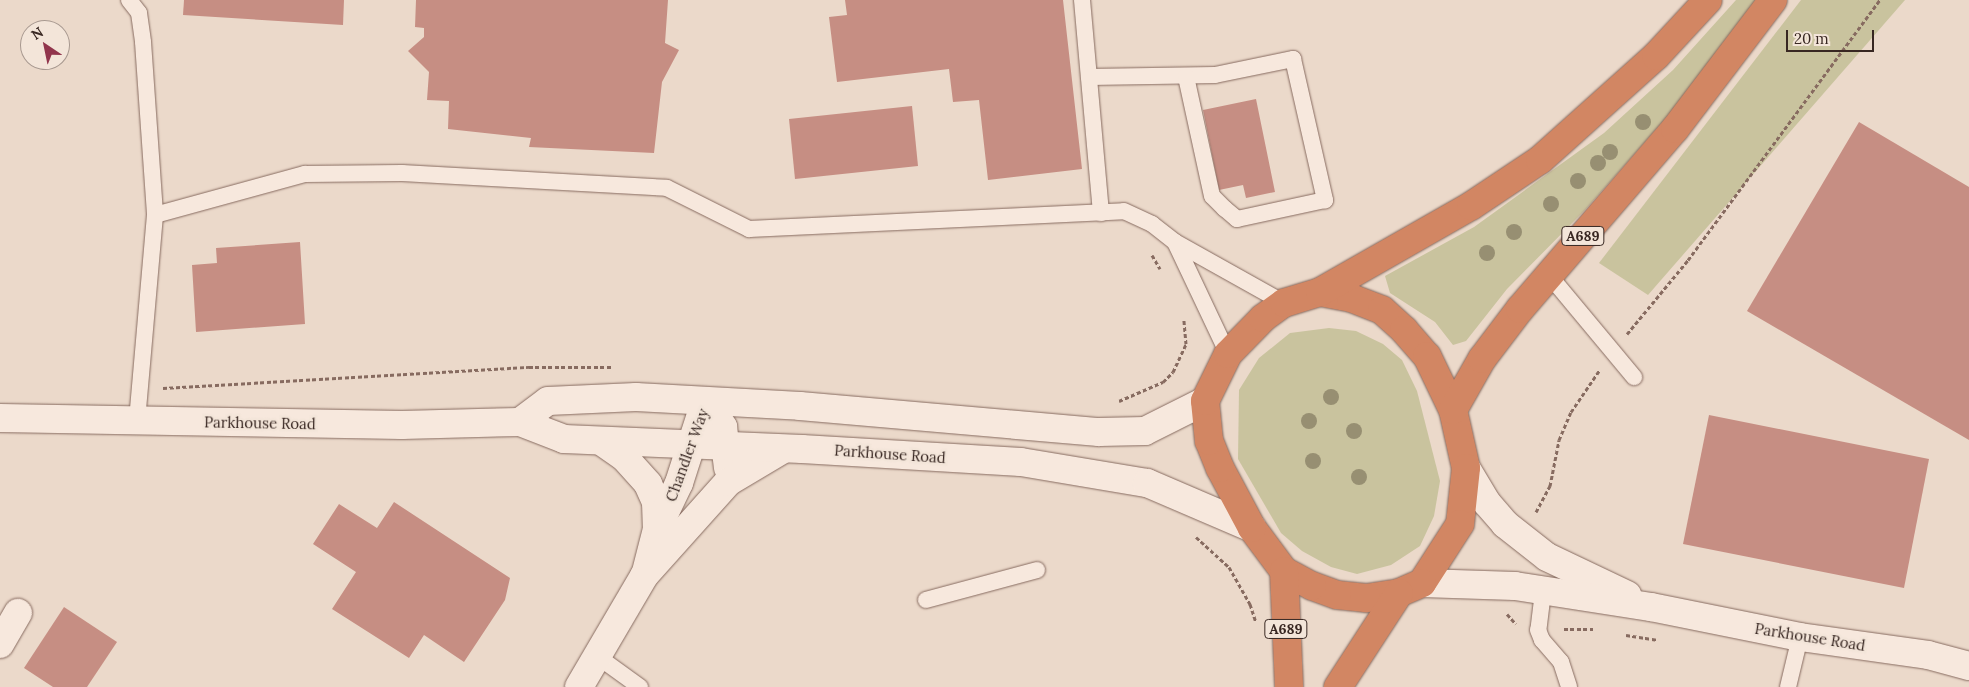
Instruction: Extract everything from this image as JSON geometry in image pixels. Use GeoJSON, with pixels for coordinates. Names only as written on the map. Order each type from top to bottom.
{"type":"FeatureCollection","features":[{"type":"Feature","properties":{"kind":"highway"},"geometry":{"type":"LineString","coordinates":[[1411,588],[1366,598],[1337,595],[1312,586],[1284,570],[1252,528],[1220,468],[1209,441],[1205,401],[1228,354],[1263,318],[1284,303],[1320,292],[1471,206],[1540,160],[1656,56],[1708,0]]}},
{"type":"Feature","properties":{"kind":"highway","name":"A689"},"geometry":{"type":"LineString","coordinates":[[1453,410],[1482,359],[1549,275],[1675,129],[1773,0]]}},
{"type":"Feature","properties":{"kind":"highway"},"geometry":{"type":"LineString","coordinates":[[1320,292],[1351,298],[1382,310],[1428,356],[1453,410],[1466,468],[1460,524],[1338,687]]}},
{"type":"Feature","properties":{"kind":"highway","name":"A689"},"geometry":{"type":"LineString","coordinates":[[1284,570],[1289,687]]}},
{"type":"Feature","properties":{"kind":"street"},"geometry":{"type":"LineString","coordinates":[[520,422],[548,401],[636,396],[705,402],[800,406],[1099,432],[1145,431],[1205,401]]}},
{"type":"Feature","properties":{"kind":"street","name":"Chandler Way"},"geometry":{"type":"LineString","coordinates":[[644,576],[657,529],[679,483],[705,402]]}},
{"type":"Feature","properties":{"kind":"street","name":"Chandler Way"},"geometry":{"type":"LineString","coordinates":[[705,402],[723,427],[728,447],[728,482]]}},
{"type":"Feature","properties":{"kind":"street","name":"Parkhouse Road"},"geometry":{"type":"LineString","coordinates":[[0,418],[137,422],[402,424],[520,422],[564,439],[1021,462],[1138,481],[1197,502],[1252,528]]}},
{"type":"Feature","properties":{"kind":"street","name":"Chandler Way"},"geometry":{"type":"LineString","coordinates":[[601,441],[624,457],[648,484],[656,502],[657,529]]}},
{"type":"Feature","properties":{"kind":"street","name":"Chandler Way"},"geometry":{"type":"LineString","coordinates":[[579,687],[644,576],[728,482],[782,450]]}},
{"type":"Feature","properties":{"kind":"street","name":"Parkhouse Road"},"geometry":{"type":"LineString","coordinates":[[1466,468],[1487,503],[1517,533],[1547,557],[1651,607]]}},
{"type":"Feature","properties":{"kind":"street","name":"Parkhouse Road"},"geometry":{"type":"LineString","coordinates":[[1411,588],[1515,586],[1543,592],[1651,607],[1800,637],[1928,655],[1969,666]]}},
{"type":"Feature","properties":{"kind":"street"},"geometry":{"type":"LineString","coordinates":[[0,644],[18,613]]}},
{"type":"Feature","properties":{"kind":"lane"},"geometry":{"type":"LineString","coordinates":[[129,0],[138,13],[143,42],[155,215],[138,390],[137,422]]}},
{"type":"Feature","properties":{"kind":"lane"},"geometry":{"type":"LineString","coordinates":[[1082,0],[1101,213]]}},
{"type":"Feature","properties":{"kind":"lane"},"geometry":{"type":"LineString","coordinates":[[1089,77],[1186,77],[1215,75],[1293,59],[1325,200],[1237,219],[1225,209],[1212,196],[1186,77]]}},
{"type":"Feature","properties":{"kind":"lane"},"geometry":{"type":"LineString","coordinates":[[155,215],[305,174],[402,173],[667,188],[749,229],[1124,211],[1284,303]]}},
{"type":"Feature","properties":{"kind":"lane"},"geometry":{"type":"LineString","coordinates":[[1173,239],[1228,354]]}},
{"type":"Feature","properties":{"kind":"lane"},"geometry":{"type":"LineString","coordinates":[[1549,275],[1614,349],[1634,377]]}},
{"type":"Feature","properties":{"kind":"lane"},"geometry":{"type":"LineString","coordinates":[[926,600],[1037,570]]}},
{"type":"Feature","properties":{"kind":"lane"},"geometry":{"type":"LineString","coordinates":[[1543,592],[1538,630],[1542,640],[1561,662],[1569,687]]}},
{"type":"Feature","properties":{"kind":"lane"},"geometry":{"type":"LineString","coordinates":[[1788,687],[1800,637]]}},
{"type":"Feature","properties":{"kind":"lane"},"geometry":{"type":"LineString","coordinates":[[597,656],[640,687]]}},
{"type":"Feature","properties":{"kind":"path"},"geometry":{"type":"LineString","coordinates":[[1517,533],[1538,511],[1550,486],[1558,440],[1571,412],[1614,349],[1688,260],[1880,0]]}},
{"type":"Feature","properties":{"kind":"path"},"geometry":{"type":"LineString","coordinates":[[1165,278],[1152,256],[1173,239]]}},
{"type":"Feature","properties":{"kind":"path"},"geometry":{"type":"LineString","coordinates":[[1109,401],[1133,397],[1163,382],[1173,372],[1186,344],[1182,310]]}},
{"type":"Feature","properties":{"kind":"path"},"geometry":{"type":"LineString","coordinates":[[138,390],[529,367],[615,367]]}},
{"type":"Feature","properties":{"kind":"path"},"geometry":{"type":"LineString","coordinates":[[1187,532],[1195,536],[1228,567],[1250,604],[1257,626]]}},
{"type":"Feature","properties":{"kind":"shaded area"},"geometry":{"type":"Polygon","coordinates":[[[1736,0],[1756,0],[1681,101],[1585,210],[1507,289],[1466,341],[1453,345],[1435,322],[1390,293],[1385,276],[1474,227],[1604,133],[1673,70],[1736,0]]]}},
{"type":"Feature","properties":{"kind":"shaded area"},"geometry":{"type":"Polygon","coordinates":[[[1801,0],[1905,0],[1648,295],[1599,263],[1801,0]]]}},
{"type":"Feature","properties":{"kind":"shaded area"},"geometry":{"type":"Polygon","coordinates":[[[1329,328],[1356,331],[1383,344],[1402,360],[1417,391],[1440,481],[1434,516],[1420,546],[1391,565],[1357,574],[1331,567],[1302,551],[1281,533],[1238,459],[1239,390],[1259,358],[1290,333],[1329,328]]]}},
{"type":"Feature","properties":{"kind":"building"},"geometry":{"type":"Polygon","coordinates":[[[184,0],[344,0],[343,25],[183,15],[184,0]]]}},
{"type":"Feature","properties":{"kind":"building"},"geometry":{"type":"Polygon","coordinates":[[[416,0],[668,0],[665,43],[679,50],[662,82],[654,153],[529,147],[531,138],[448,129],[449,101],[427,100],[429,72],[408,51],[424,37],[424,28],[415,27],[416,0]]]}},
{"type":"Feature","properties":{"kind":"building"},"geometry":{"type":"Polygon","coordinates":[[[845,0],[1063,0],[1082,169],[988,180],[979,100],[953,102],[949,69],[837,82],[829,17],[847,15],[845,0]]]}},
{"type":"Feature","properties":{"kind":"building"},"geometry":{"type":"Polygon","coordinates":[[[1256,99],[1275,192],[1246,198],[1243,185],[1219,190],[1203,110],[1256,99]]]}},
{"type":"Feature","properties":{"kind":"building"},"geometry":{"type":"Polygon","coordinates":[[[912,106],[918,166],[795,179],[789,119],[912,106]]]}},
{"type":"Feature","properties":{"kind":"building"},"geometry":{"type":"Polygon","coordinates":[[[1859,122],[1969,187],[1969,440],[1747,311],[1859,122]]]}},
{"type":"Feature","properties":{"kind":"building"},"geometry":{"type":"Polygon","coordinates":[[[300,242],[305,324],[196,332],[192,265],[217,263],[216,248],[300,242]]]}},
{"type":"Feature","properties":{"kind":"building"},"geometry":{"type":"Polygon","coordinates":[[[1709,415],[1929,459],[1904,588],[1683,544],[1709,415]]]}},
{"type":"Feature","properties":{"kind":"building"},"geometry":{"type":"Polygon","coordinates":[[[394,502],[510,578],[505,600],[464,662],[424,635],[409,658],[332,609],[356,572],[313,544],[339,504],[377,528],[394,502]]]}},
{"type":"Feature","properties":{"kind":"building"},"geometry":{"type":"Polygon","coordinates":[[[64,607],[117,642],[87,687],[53,687],[24,668],[64,607]]]}}]}
